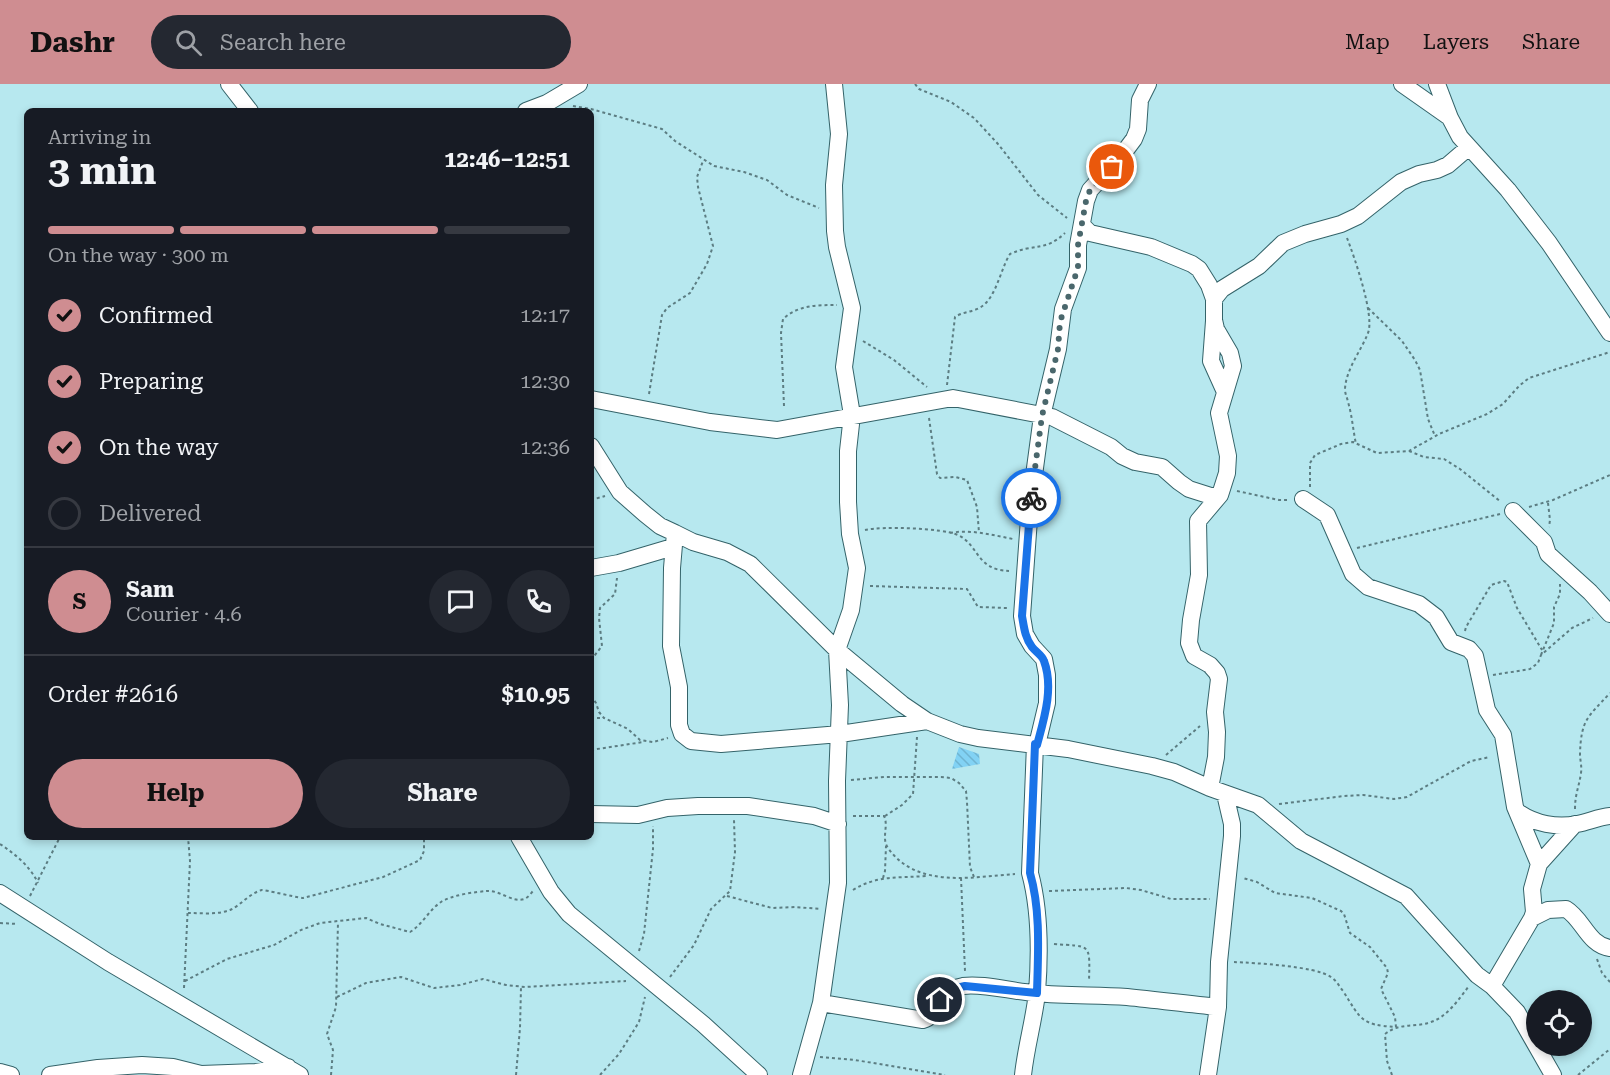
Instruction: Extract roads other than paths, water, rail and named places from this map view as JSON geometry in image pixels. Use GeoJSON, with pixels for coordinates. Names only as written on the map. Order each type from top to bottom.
{"type":"FeatureCollection","features":[{"type":"Feature","properties":{"kind":"street"},"geometry":{"type":"LineString","coordinates":[[534,108],[579,84]]}},
{"type":"Feature","properties":{"kind":"street"},"geometry":{"type":"LineString","coordinates":[[801,1075],[821,1003],[834,911],[839,863],[837,781],[840,734],[837,650],[851,610],[856,568],[850,534],[848,502],[852,415],[844,367],[852,313],[837,247],[834,185],[839,134],[834,84]]}},
{"type":"Feature","properties":{"kind":"street"},"geometry":{"type":"LineString","coordinates":[[1023,1075],[1037,993],[1038,943],[1034,889],[1030,873],[1036,745],[1047,703],[1047,675],[1044,659],[1025,634],[1023,608],[1030,505],[1042,416],[1058,349],[1063,309],[1078,268],[1077,229],[1090,190],[1122,155],[1137,134],[1140,100],[1148,84]]}},
{"type":"Feature","properties":{"kind":"street"},"geometry":{"type":"LineString","coordinates":[[1401,84],[1450,118]]}},
{"type":"Feature","properties":{"kind":"street"},"geometry":{"type":"LineString","coordinates":[[1437,84],[1460,137],[1508,190],[1549,243],[1610,333]]}},
{"type":"Feature","properties":{"kind":"street"},"geometry":{"type":"LineString","coordinates":[[232,88],[248,108]]}},
{"type":"Feature","properties":{"kind":"street"},"geometry":{"type":"LineString","coordinates":[[232,88],[259,108]]}},
{"type":"Feature","properties":{"kind":"street"},"geometry":{"type":"LineString","coordinates":[[1214,299],[1222,289],[1259,266],[1283,243],[1359,216],[1401,182],[1448,165],[1469,147]]}},
{"type":"Feature","properties":{"kind":"street"},"geometry":{"type":"LineString","coordinates":[[1077,229],[1151,248],[1192,264],[1205,277],[1214,299],[1214,320],[1232,360],[1232,376],[1219,413],[1228,456],[1222,492],[1198,522]]}},
{"type":"Feature","properties":{"kind":"street"},"geometry":{"type":"LineString","coordinates":[[594,400],[710,422],[777,430],[946,399],[970,400],[1052,417],[1135,462],[1162,467],[1179,483],[1190,501],[1198,522],[1199,575],[1189,643],[1194,656],[1210,665],[1219,679],[1215,712],[1217,791],[1232,824],[1219,962],[1218,1007],[1208,1075]]}},
{"type":"Feature","properties":{"kind":"street"},"geometry":{"type":"LineString","coordinates":[[594,451],[620,492],[674,540],[671,646],[679,687],[679,725],[682,734],[691,741],[721,744],[840,734],[923,721]]}},
{"type":"Feature","properties":{"kind":"street"},"geometry":{"type":"LineString","coordinates":[[1179,483],[1198,493],[1211,496],[1222,492]]}},
{"type":"Feature","properties":{"kind":"street"},"geometry":{"type":"LineString","coordinates":[[1303,499],[1327,515],[1353,574],[1368,587],[1419,604],[1436,617],[1451,642],[1469,649],[1475,656],[1487,710],[1503,735],[1514,803],[1539,864]]}},
{"type":"Feature","properties":{"kind":"street"},"geometry":{"type":"LineString","coordinates":[[1513,511],[1544,543],[1546,552],[1597,599],[1608,613]]}},
{"type":"Feature","properties":{"kind":"street"},"geometry":{"type":"LineString","coordinates":[[594,567],[619,563],[674,540],[693,542],[727,552],[742,558],[837,650],[923,721],[960,734],[1068,749],[1152,766],[1174,772],[1217,791],[1258,805],[1315,850],[1406,896],[1477,975],[1492,986],[1517,1012],[1553,1075]]}},
{"type":"Feature","properties":{"kind":"street"},"geometry":{"type":"LineString","coordinates":[[594,814],[638,814],[698,806],[734,805],[782,810],[838,820]]}},
{"type":"Feature","properties":{"kind":"street"},"geometry":{"type":"LineString","coordinates":[[1518,812],[1534,822],[1552,825],[1575,824],[1610,816]]}},
{"type":"Feature","properties":{"kind":"street"},"geometry":{"type":"LineString","coordinates":[[1492,986],[1532,918],[1534,912],[1532,889],[1539,864],[1575,824]]}},
{"type":"Feature","properties":{"kind":"street"},"geometry":{"type":"LineString","coordinates":[[521,840],[549,888],[569,914],[703,1024],[759,1075]]}},
{"type":"Feature","properties":{"kind":"street"},"geometry":{"type":"LineString","coordinates":[[0,893],[182,1006],[294,1071]]}},
{"type":"Feature","properties":{"kind":"street"},"geometry":{"type":"LineString","coordinates":[[1532,918],[1548,910],[1566,909],[1579,921],[1594,941],[1604,948],[1610,948]]}},
{"type":"Feature","properties":{"kind":"street"},"geometry":{"type":"LineString","coordinates":[[821,1003],[923,1020],[928,1019],[934,1013],[945,995],[953,989],[965,986],[1037,993],[1126,997],[1218,1007]]}},
{"type":"Feature","properties":{"kind":"street"},"geometry":{"type":"LineString","coordinates":[[50,1075],[142,1065],[173,1067],[201,1074],[294,1071]]}},
{"type":"Feature","properties":{"kind":"street"},"geometry":{"type":"LineString","coordinates":[[0,1071],[11,1075]]}}]}
